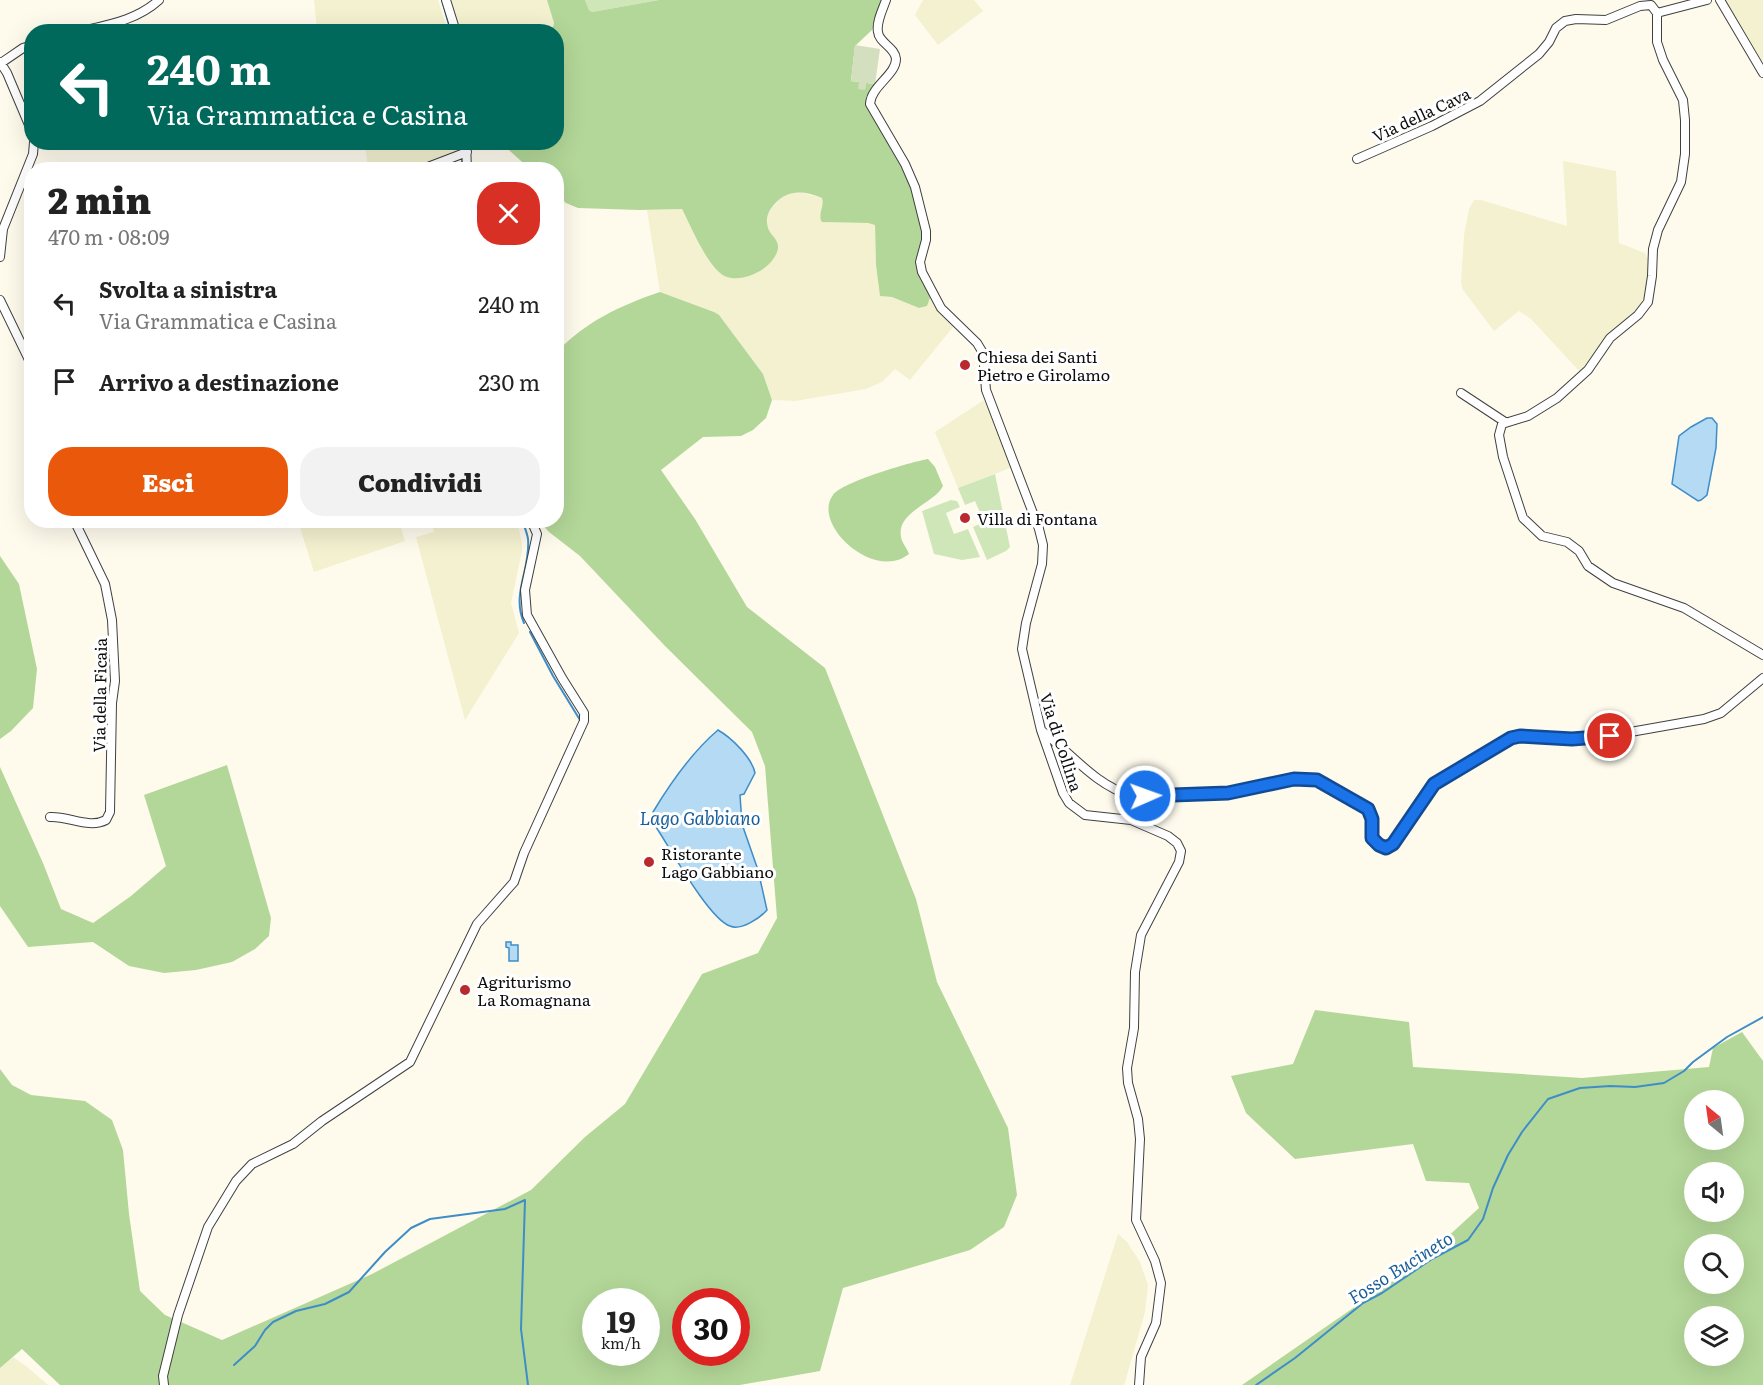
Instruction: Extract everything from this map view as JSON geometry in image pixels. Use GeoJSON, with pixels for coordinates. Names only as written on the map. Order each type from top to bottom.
{"type":"FeatureCollection","features":[{"type":"Feature","properties":{"kind":"street"},"geometry":{"type":"LineString","coordinates":[[106,24],[141,13],[159,0]]}},
{"type":"Feature","properties":{"kind":"street"},"geometry":{"type":"LineString","coordinates":[[446,0],[454,24]]}},
{"type":"Feature","properties":{"kind":"street","name":"Via di Collina"},"geometry":{"type":"LineString","coordinates":[[886,0],[878,33],[894,52],[896,60],[872,94],[870,104],[905,164],[915,186],[926,231],[920,262],[922,272],[941,308],[977,343],[983,353],[986,390],[1041,536],[1042,564],[1022,644],[1041,730],[1063,793],[1073,808],[1092,818],[1125,819],[1159,831],[1177,843],[1181,851],[1179,862],[1141,935],[1135,972],[1134,1028],[1127,1068],[1140,1139],[1136,1220],[1155,1262],[1161,1283],[1156,1323],[1142,1357],[1139,1385]]}},
{"type":"Feature","properties":{"kind":"street","name":"Via della Cava"},"geometry":{"type":"LineString","coordinates":[[1357,159],[1471,107],[1539,54],[1549,42],[1556,28],[1565,21],[1606,20],[1647,4],[1657,13],[1707,0]]}},
{"type":"Feature","properties":{"kind":"street"},"geometry":{"type":"LineString","coordinates":[[1720,0],[1763,74]]}},
{"type":"Feature","properties":{"kind":"street"},"geometry":{"type":"LineString","coordinates":[[1657,13],[1658,42],[1663,60],[1683,100],[1686,120],[1685,154],[1681,182],[1658,230],[1653,249],[1648,303],[1638,315],[1610,338],[1587,370],[1562,394],[1532,414],[1505,422],[1500,428],[1499,439],[1523,519],[1542,536],[1568,542],[1579,551],[1588,566],[1613,583],[1684,608],[1763,655]]}},
{"type":"Feature","properties":{"kind":"street"},"geometry":{"type":"LineString","coordinates":[[24,48],[1,63],[24,114]]}},
{"type":"Feature","properties":{"kind":"street"},"geometry":{"type":"LineString","coordinates":[[441,162],[467,152],[467,162]]}},
{"type":"Feature","properties":{"kind":"street"},"geometry":{"type":"LineString","coordinates":[[0,258],[3,229],[24,176]]}},
{"type":"Feature","properties":{"kind":"street"},"geometry":{"type":"LineString","coordinates":[[0,300],[24,350]]}},
{"type":"Feature","properties":{"kind":"street"},"geometry":{"type":"LineString","coordinates":[[1461,393],[1505,422]]}},
{"type":"Feature","properties":{"kind":"street","name":"Via della Ficaia"},"geometry":{"type":"LineString","coordinates":[[50,816],[93,824],[106,820],[110,812],[112,703],[115,681],[112,620],[105,584],[78,528]]}},
{"type":"Feature","properties":{"kind":"street"},"geometry":{"type":"LineString","coordinates":[[164,1385],[163,1376],[169,1348],[193,1271],[208,1227],[231,1188],[240,1175],[255,1161],[292,1144],[410,1062],[477,924],[514,882],[524,853],[584,721],[585,714],[527,615],[525,590],[537,534],[534,528]]}},
{"type":"Feature","properties":{"kind":"street"},"geometry":{"type":"LineString","coordinates":[[1041,730],[1108,788],[1132,796],[1228,793],[1294,779],[1317,780],[1368,809],[1372,819],[1372,838],[1386,848],[1393,844],[1434,784],[1515,736],[1591,739],[1704,719],[1721,713],[1763,678]]}},
{"type":"Feature","properties":{"kind":"shaded area"},"geometry":{"type":"Polygon","coordinates":[[[314,0],[438,0],[446,24],[316,24],[314,0]]]}},
{"type":"Feature","properties":{"kind":"shaded area"},"geometry":{"type":"Polygon","coordinates":[[[448,0],[547,0],[554,23],[554,24],[457,24],[448,0]]]}},
{"type":"Feature","properties":{"kind":"shaded area"},"geometry":{"type":"Polygon","coordinates":[[[923,0],[974,0],[983,11],[938,45],[915,15],[923,0]]]}},
{"type":"Feature","properties":{"kind":"shaded area"},"geometry":{"type":"Polygon","coordinates":[[[1723,0],[1763,0],[1763,61],[1760,62],[1723,0]]]}},
{"type":"Feature","properties":{"kind":"shaded area"},"geometry":{"type":"Polygon","coordinates":[[[366,150],[458,150],[458,154],[436,162],[367,162],[366,150]]]}},
{"type":"Feature","properties":{"kind":"shaded area"},"geometry":{"type":"Polygon","coordinates":[[[1563,161],[1616,171],[1619,243],[1645,253],[1648,259],[1647,291],[1642,303],[1609,334],[1580,372],[1531,319],[1519,311],[1494,331],[1463,290],[1461,282],[1464,235],[1469,209],[1474,200],[1481,200],[1567,226],[1563,161]]]}},
{"type":"Feature","properties":{"kind":"shaded area"},"geometry":{"type":"Polygon","coordinates":[[[792,192],[822,198],[824,202],[820,217],[822,222],[875,225],[876,265],[880,296],[892,297],[919,308],[927,306],[930,298],[938,312],[953,327],[910,380],[895,369],[882,382],[866,389],[795,401],[772,400],[763,374],[714,312],[660,292],[647,210],[682,209],[719,273],[726,277],[746,277],[764,269],[778,243],[767,227],[768,213],[781,197],[792,192]]]}},
{"type":"Feature","properties":{"kind":"shaded area"},"geometry":{"type":"Polygon","coordinates":[[[984,400],[1013,467],[958,488],[935,432],[984,400]]]}},
{"type":"Feature","properties":{"kind":"shaded area"},"geometry":{"type":"Polygon","coordinates":[[[300,528],[401,528],[405,541],[314,572],[300,528]]]}},
{"type":"Feature","properties":{"kind":"shaded area"},"geometry":{"type":"Polygon","coordinates":[[[433,528],[519,528],[522,543],[511,603],[519,633],[465,720],[416,537],[434,532],[433,528]]]}},
{"type":"Feature","properties":{"kind":"shaded area"},"geometry":{"type":"Polygon","coordinates":[[[1118,1234],[1127,1242],[1140,1262],[1148,1285],[1145,1312],[1125,1382],[1124,1385],[1070,1385],[1118,1234]]]}},
{"type":"Feature","properties":{"kind":"shaded area"},"geometry":{"type":"Polygon","coordinates":[[[13,1357],[48,1385],[0,1385],[0,1368],[13,1357]]]}},
{"type":"Feature","properties":{"kind":"green space"},"geometry":{"type":"Polygon","coordinates":[[[547,0],[585,0],[592,12],[659,0],[883,0],[872,30],[855,46],[851,81],[859,82],[865,89],[866,83],[875,84],[866,97],[866,105],[897,157],[912,188],[923,235],[917,265],[930,298],[927,306],[919,308],[892,297],[880,296],[876,265],[875,225],[822,222],[820,216],[822,198],[807,193],[793,193],[775,203],[769,212],[767,226],[778,245],[776,255],[771,262],[754,274],[735,278],[721,274],[707,258],[682,209],[578,208],[566,203],[564,201],[564,162],[522,162],[509,150],[564,150],[564,24],[554,23],[547,0]]]}},
{"type":"Feature","properties":{"kind":"green space"},"geometry":{"type":"Polygon","coordinates":[[[585,0],[659,0],[592,12],[585,0]]]}},
{"type":"Feature","properties":{"kind":"green space"},"geometry":{"type":"Polygon","coordinates":[[[855,45],[880,49],[875,84],[866,83],[865,90],[858,89],[859,82],[851,81],[855,45]]]}},
{"type":"Feature","properties":{"kind":"green space"},"geometry":{"type":"Polygon","coordinates":[[[660,292],[719,315],[763,374],[772,400],[766,418],[753,430],[741,436],[703,437],[661,470],[695,519],[747,607],[825,668],[916,899],[937,982],[1008,1128],[1017,1195],[1004,1227],[970,1250],[843,1288],[820,1371],[740,1385],[60,1385],[22,1349],[0,1368],[0,1069],[12,1085],[31,1095],[85,1101],[112,1120],[123,1150],[140,1291],[165,1315],[222,1340],[372,1274],[531,1190],[585,1137],[625,1104],[702,974],[758,953],[777,918],[765,766],[752,732],[665,646],[580,556],[545,528],[564,528],[564,345],[604,316],[660,292]]]}},
{"type":"Feature","properties":{"kind":"green space"},"geometry":{"type":"Polygon","coordinates":[[[928,459],[935,467],[943,486],[904,521],[901,537],[909,554],[895,561],[879,561],[850,546],[838,534],[831,520],[829,507],[833,495],[839,490],[893,468],[928,459]]]}},
{"type":"Feature","properties":{"kind":"green space"},"geometry":{"type":"Polygon","coordinates":[[[995,474],[1010,547],[987,560],[973,527],[984,522],[975,501],[965,505],[958,488],[995,474]]]}},
{"type":"Feature","properties":{"kind":"green space"},"geometry":{"type":"Polygon","coordinates":[[[951,500],[957,501],[960,507],[946,513],[954,534],[968,529],[980,557],[962,560],[934,554],[922,511],[951,500]]]}},
{"type":"Feature","properties":{"kind":"green space"},"geometry":{"type":"Polygon","coordinates":[[[0,556],[19,584],[37,669],[33,708],[0,739],[0,556]]]}},
{"type":"Feature","properties":{"kind":"green space"},"geometry":{"type":"Polygon","coordinates":[[[227,765],[271,918],[269,936],[255,949],[232,962],[196,970],[164,973],[129,966],[93,942],[28,947],[0,906],[0,767],[61,909],[93,923],[131,896],[166,866],[144,795],[227,765]]]}},
{"type":"Feature","properties":{"kind":"green space"},"geometry":{"type":"Polygon","coordinates":[[[1315,1010],[1409,1022],[1413,1067],[1582,1078],[1709,1067],[1713,1048],[1742,1032],[1763,1061],[1763,1385],[1242,1385],[1421,1261],[1479,1208],[1469,1183],[1426,1181],[1413,1144],[1295,1159],[1246,1113],[1231,1076],[1293,1064],[1315,1010]]]}},
{"type":"Feature","properties":{"kind":"water"},"geometry":{"type":"Polygon","coordinates":[[[1707,418],[1712,418],[1717,424],[1716,448],[1707,495],[1698,501],[1672,484],[1679,436],[1707,418]]]}},
{"type":"Feature","properties":{"kind":"water","name":"Lago Gabbiano"},"geometry":{"type":"Polygon","coordinates":[[[718,730],[741,749],[755,773],[744,794],[740,795],[742,824],[758,870],[767,910],[760,917],[739,927],[730,926],[721,921],[712,911],[690,882],[653,820],[653,812],[674,779],[690,758],[718,730]]]}},
{"type":"Feature","properties":{"kind":"water"},"geometry":{"type":"Polygon","coordinates":[[[506,942],[518,945],[518,961],[509,961],[509,948],[506,947],[506,942]]]}},
{"type":"Feature","properties":{"kind":"waterway"},"geometry":{"type":"LineString","coordinates":[[442,0],[449,24]]}},
{"type":"Feature","properties":{"kind":"waterway"},"geometry":{"type":"LineString","coordinates":[[524,623],[520,591],[528,550],[525,528]]}},
{"type":"Feature","properties":{"kind":"waterway"},"geometry":{"type":"LineString","coordinates":[[530,632],[580,720]]}},
{"type":"Feature","properties":{"kind":"waterway","name":"Fosso Bucineto"},"geometry":{"type":"LineString","coordinates":[[1256,1385],[1295,1358],[1363,1303],[1432,1259],[1468,1240],[1483,1219],[1493,1188],[1508,1155],[1522,1132],[1548,1099],[1580,1088],[1635,1087],[1664,1083],[1684,1071],[1727,1037],[1763,1017]]}},
{"type":"Feature","properties":{"kind":"waterway"},"geometry":{"type":"LineString","coordinates":[[525,1200],[521,1329],[528,1385]]}},
{"type":"Feature","properties":{"kind":"waterway"},"geometry":{"type":"LineString","coordinates":[[234,1365],[255,1346],[273,1322],[296,1311],[325,1304],[349,1292],[385,1252],[411,1228],[430,1219],[505,1209],[525,1200]]}},
{"type":"Feature","properties":{"kind":"place","name":"Chiesa dei Santi Pietro e Girolamo"},"geometry":{"type":"Point","coordinates":[965,365]}},
{"type":"Feature","properties":{"kind":"place","name":"Villa di Fontana"},"geometry":{"type":"Point","coordinates":[965,518]}},
{"type":"Feature","properties":{"kind":"place","name":"Ristorante Lago Gabbiano"},"geometry":{"type":"Point","coordinates":[649,862]}},
{"type":"Feature","properties":{"kind":"place","name":"Agriturismo La Romagnana"},"geometry":{"type":"Point","coordinates":[465,990]}},
{"type":"Feature","properties":{"kind":"route"},"geometry":{"type":"LineString","coordinates":[[1145,796],[1228,793],[1308,778],[1317,780],[1368,809],[1372,819],[1372,838],[1386,848],[1393,844],[1434,784],[1511,738],[1520,736],[1584,739],[1610,736]]}}]}
